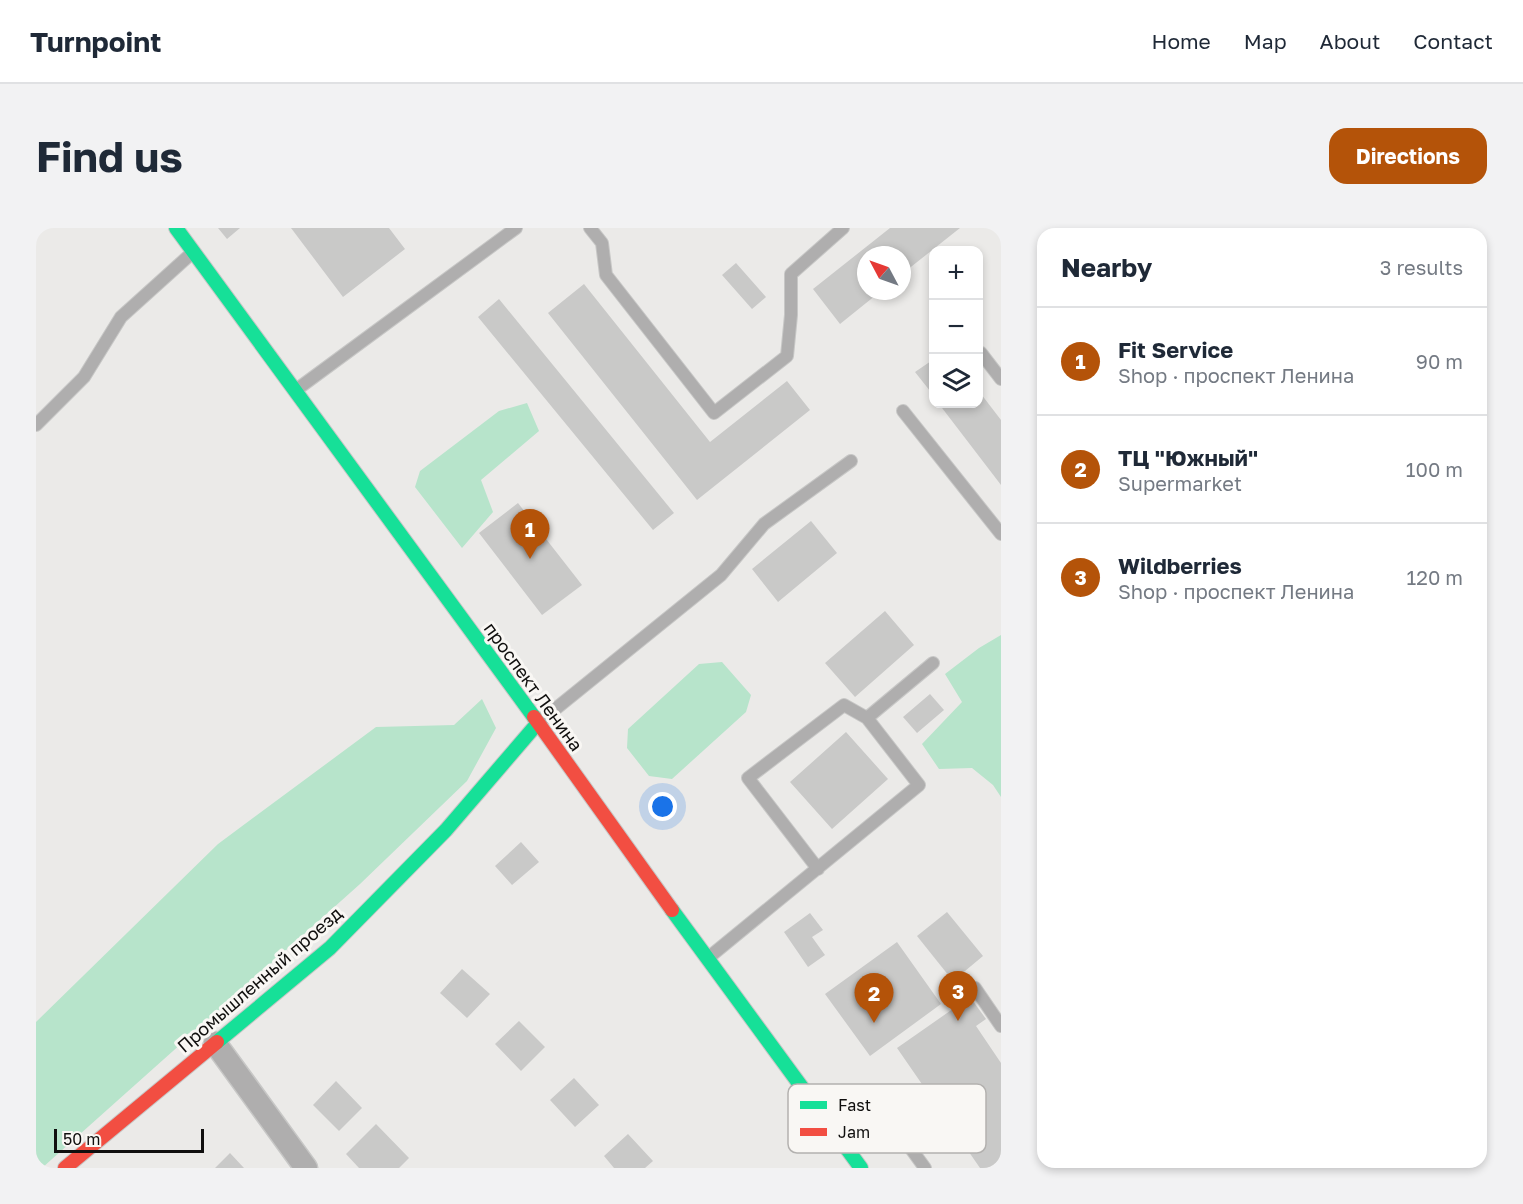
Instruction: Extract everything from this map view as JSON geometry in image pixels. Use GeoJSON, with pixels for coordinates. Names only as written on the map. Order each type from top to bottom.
{"type":"FeatureCollection","features":[{"type":"Feature","properties":{"kind":"street","name":"проспект Ленина"},"geometry":{"type":"LineString","coordinates":[[176,228],[800,1084]]}},
{"type":"Feature","properties":{"kind":"street","name":"Промышленный проезд"},"geometry":{"type":"LineString","coordinates":[[65,1168],[330,948],[446,830],[537,724]]}},
{"type":"Feature","properties":{"kind":"street"},"geometry":{"type":"LineString","coordinates":[[215,1043],[306,1168]]}},
{"type":"Feature","properties":{"kind":"street","name":"проспект Ленина"},"geometry":{"type":"LineString","coordinates":[[851,1153],[861,1168]]}},
{"type":"Feature","properties":{"kind":"lane"},"geometry":{"type":"LineString","coordinates":[[295,391],[516,228]]}},
{"type":"Feature","properties":{"kind":"lane"},"geometry":{"type":"LineString","coordinates":[[590,228],[602,243],[606,274],[714,413],[787,356],[791,315],[791,274],[843,228]]}},
{"type":"Feature","properties":{"kind":"lane"},"geometry":{"type":"LineString","coordinates":[[36,425],[84,377],[121,317],[194,251]]}},
{"type":"Feature","properties":{"kind":"lane"},"geometry":{"type":"LineString","coordinates":[[982,354],[1001,379]]}},
{"type":"Feature","properties":{"kind":"lane"},"geometry":{"type":"LineString","coordinates":[[903,411],[1001,534]]}},
{"type":"Feature","properties":{"kind":"lane"},"geometry":{"type":"LineString","coordinates":[[537,724],[721,575],[764,524],[851,461]]}},
{"type":"Feature","properties":{"kind":"lane"},"geometry":{"type":"LineString","coordinates":[[867,718],[933,663]]}},
{"type":"Feature","properties":{"kind":"lane"},"geometry":{"type":"LineString","coordinates":[[707,959],[818,869],[919,785],[867,718],[844,705],[748,777],[818,869]]}},
{"type":"Feature","properties":{"kind":"lane"},"geometry":{"type":"LineString","coordinates":[[975,988],[1001,1026]]}},
{"type":"Feature","properties":{"kind":"lane"},"geometry":{"type":"LineString","coordinates":[[914,1153],[925,1168]]}},
{"type":"Feature","properties":{"kind":"green space"},"geometry":{"type":"Polygon","coordinates":[[[527,403],[539,431],[481,480],[493,512],[462,548],[415,487],[420,471],[499,411],[527,403]]]}},
{"type":"Feature","properties":{"kind":"green space"},"geometry":{"type":"Polygon","coordinates":[[[1001,635],[1001,797],[993,785],[972,768],[939,769],[922,744],[962,702],[945,674],[979,648],[1001,635]]]}},
{"type":"Feature","properties":{"kind":"green space"},"geometry":{"type":"Polygon","coordinates":[[[722,662],[751,695],[746,712],[672,779],[649,776],[627,748],[628,729],[699,664],[722,662]]]}},
{"type":"Feature","properties":{"kind":"green space"},"geometry":{"type":"Polygon","coordinates":[[[482,699],[496,728],[467,781],[360,884],[42,1168],[36,1168],[36,1022],[218,844],[376,727],[454,725],[482,699]]]}},
{"type":"Feature","properties":{"kind":"building"},"geometry":{"type":"Polygon","coordinates":[[[218,228],[240,228],[227,239],[218,228]]]}},
{"type":"Feature","properties":{"kind":"building"},"geometry":{"type":"Polygon","coordinates":[[[291,228],[389,228],[405,249],[343,297],[291,228]]]}},
{"type":"Feature","properties":{"kind":"building"},"geometry":{"type":"Polygon","coordinates":[[[890,228],[960,228],[937,246],[929,246],[929,253],[911,267],[911,246],[867,246],[890,228]]]}},
{"type":"Feature","properties":{"kind":"building"},"geometry":{"type":"Polygon","coordinates":[[[857,254],[857,300],[870,300],[840,324],[813,289],[857,254]]]}},
{"type":"Feature","properties":{"kind":"building"},"geometry":{"type":"Polygon","coordinates":[[[736,263],[766,297],[752,309],[722,275],[736,263]]]}},
{"type":"Feature","properties":{"kind":"building"},"geometry":{"type":"Polygon","coordinates":[[[584,284],[710,442],[787,381],[810,410],[697,500],[548,313],[584,284]]]}},
{"type":"Feature","properties":{"kind":"building"},"geometry":{"type":"Polygon","coordinates":[[[499,299],[674,513],[653,530],[478,317],[499,299]]]}},
{"type":"Feature","properties":{"kind":"building"},"geometry":{"type":"Polygon","coordinates":[[[929,362],[929,390],[915,372],[929,362]]]}},
{"type":"Feature","properties":{"kind":"building"},"geometry":{"type":"Polygon","coordinates":[[[983,397],[1001,420],[1001,485],[942,408],[983,408],[983,397]]]}},
{"type":"Feature","properties":{"kind":"building"},"geometry":{"type":"Polygon","coordinates":[[[518,503],[582,585],[542,615],[479,533],[518,503]]]}},
{"type":"Feature","properties":{"kind":"building"},"geometry":{"type":"Polygon","coordinates":[[[811,521],[837,553],[778,602],[752,569],[811,521]]]}},
{"type":"Feature","properties":{"kind":"building"},"geometry":{"type":"Polygon","coordinates":[[[885,611],[914,645],[855,697],[825,663],[885,611]]]}},
{"type":"Feature","properties":{"kind":"building"},"geometry":{"type":"Polygon","coordinates":[[[930,694],[944,710],[917,733],[903,717],[930,694]]]}},
{"type":"Feature","properties":{"kind":"building"},"geometry":{"type":"Polygon","coordinates":[[[846,732],[888,779],[832,829],[790,782],[846,732]]]}},
{"type":"Feature","properties":{"kind":"building"},"geometry":{"type":"Polygon","coordinates":[[[521,842],[539,862],[512,885],[495,866],[521,842]]]}},
{"type":"Feature","properties":{"kind":"building"},"geometry":{"type":"Polygon","coordinates":[[[947,912],[983,956],[953,981],[917,936],[947,912]]]}},
{"type":"Feature","properties":{"kind":"building"},"geometry":{"type":"Polygon","coordinates":[[[810,913],[823,930],[812,937],[825,955],[808,967],[784,932],[810,913]]]}},
{"type":"Feature","properties":{"kind":"building"},"geometry":{"type":"Polygon","coordinates":[[[897,942],[941,1004],[870,1056],[825,994],[897,942]]]}},
{"type":"Feature","properties":{"kind":"building"},"geometry":{"type":"Polygon","coordinates":[[[462,969],[490,994],[467,1018],[440,993],[462,969]]]}},
{"type":"Feature","properties":{"kind":"building"},"geometry":{"type":"Polygon","coordinates":[[[970,997],[986,1019],[976,1026],[1001,1063],[1001,1168],[980,1168],[970,1153],[986,1153],[986,1084],[922,1084],[897,1048],[970,997]]]}},
{"type":"Feature","properties":{"kind":"building"},"geometry":{"type":"Polygon","coordinates":[[[519,1021],[545,1047],[521,1071],[495,1044],[519,1021]]]}},
{"type":"Feature","properties":{"kind":"building"},"geometry":{"type":"Polygon","coordinates":[[[574,1078],[599,1105],[575,1127],[550,1100],[574,1078]]]}},
{"type":"Feature","properties":{"kind":"building"},"geometry":{"type":"Polygon","coordinates":[[[336,1081],[362,1108],[339,1131],[313,1105],[336,1081]]]}},
{"type":"Feature","properties":{"kind":"building"},"geometry":{"type":"Polygon","coordinates":[[[376,1124],[409,1158],[399,1168],[359,1168],[346,1154],[376,1124]]]}},
{"type":"Feature","properties":{"kind":"building"},"geometry":{"type":"Polygon","coordinates":[[[628,1134],[653,1161],[645,1168],[614,1168],[604,1156],[628,1134]]]}},
{"type":"Feature","properties":{"kind":"building"},"geometry":{"type":"Polygon","coordinates":[[[230,1153],[244,1168],[215,1168],[230,1153]]]}},
{"type":"Feature","properties":{"kind":"traffic: fast"},"geometry":{"type":"LineString","coordinates":[[176,228],[534,717]]}},
{"type":"Feature","properties":{"kind":"traffic: fast"},"geometry":{"type":"LineString","coordinates":[[217,1042],[330,948],[446,830],[537,724]]}},
{"type":"Feature","properties":{"kind":"traffic: fast"},"geometry":{"type":"LineString","coordinates":[[672,910],[799,1084]]}},
{"type":"Feature","properties":{"kind":"traffic: fast"},"geometry":{"type":"LineString","coordinates":[[850,1153],[861,1168]]}},
{"type":"Feature","properties":{"kind":"traffic: jam"},"geometry":{"type":"LineString","coordinates":[[534,717],[672,910]]}},
{"type":"Feature","properties":{"kind":"traffic: jam"},"geometry":{"type":"LineString","coordinates":[[65,1168],[217,1042]]}},
{"type":"Feature","properties":{"kind":"place","name":"Fit Service"},"geometry":{"type":"Point","coordinates":[530,559]}},
{"type":"Feature","properties":{"kind":"place","name":"Wildberries"},"geometry":{"type":"Point","coordinates":[958,1021]}},
{"type":"Feature","properties":{"kind":"place","name":"ТЦ \"Южный\""},"geometry":{"type":"Point","coordinates":[874,1023]}}]}
